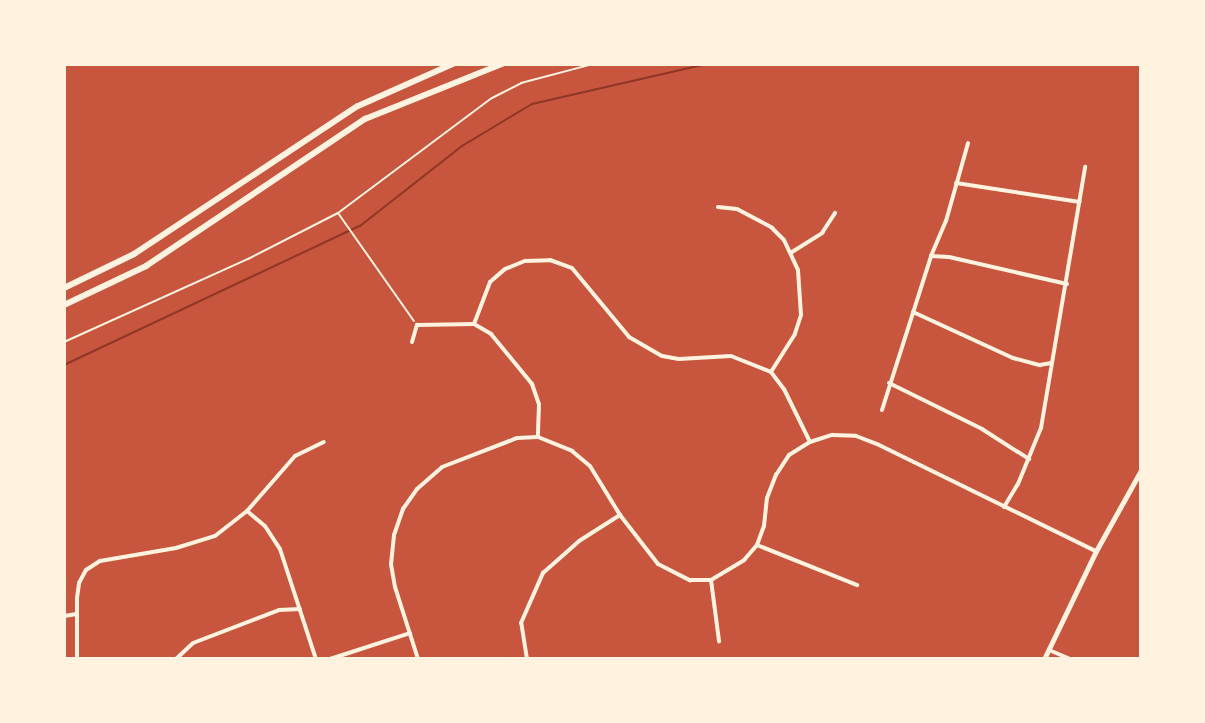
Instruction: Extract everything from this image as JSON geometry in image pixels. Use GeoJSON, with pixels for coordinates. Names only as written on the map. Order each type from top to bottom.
{"type":"FeatureCollection","features":[{"type":"Feature","properties":{"kind":"main road"},"geometry":{"type":"LineString","coordinates":[[64,288],[134,254],[358,106],[453,64]]}},
{"type":"Feature","properties":{"kind":"main road"},"geometry":{"type":"LineString","coordinates":[[64,305],[146,266],[365,119],[502,64]]}},
{"type":"Feature","properties":{"kind":"main road"},"geometry":{"type":"LineString","coordinates":[[1044,659],[1096,551],[1141,470]]}},
{"type":"Feature","properties":{"kind":"street"},"geometry":{"type":"LineString","coordinates":[[882,410],[931,256],[946,221],[968,143]]}},
{"type":"Feature","properties":{"kind":"street"},"geometry":{"type":"LineString","coordinates":[[1004,507],[1041,428],[1085,167]]}},
{"type":"Feature","properties":{"kind":"street"},"geometry":{"type":"LineString","coordinates":[[956,183],[1080,202]]}},
{"type":"Feature","properties":{"kind":"street"},"geometry":{"type":"LineString","coordinates":[[718,207],[737,209],[772,228],[792,252],[798,270],[801,315],[795,334],[771,372]]}},
{"type":"Feature","properties":{"kind":"street"},"geometry":{"type":"LineString","coordinates":[[792,252],[822,233],[835,213]]}},
{"type":"Feature","properties":{"kind":"street"},"geometry":{"type":"LineString","coordinates":[[931,256],[949,257],[1067,284]]}},
{"type":"Feature","properties":{"kind":"street"},"geometry":{"type":"LineString","coordinates":[[474,324],[490,282],[505,269],[525,261],[550,260],[572,268],[629,337],[662,356],[679,359],[731,356],[771,372],[784,389],[810,442]]}},
{"type":"Feature","properties":{"kind":"street"},"geometry":{"type":"LineString","coordinates":[[913,312],[1013,358],[1040,365],[1051,363]]}},
{"type":"Feature","properties":{"kind":"street"},"geometry":{"type":"LineString","coordinates":[[412,342],[417,325],[474,324],[504,345],[532,384],[539,404],[538,437]]}},
{"type":"Feature","properties":{"kind":"street"},"geometry":{"type":"LineString","coordinates":[[889,383],[982,429],[1029,459]]}},
{"type":"Feature","properties":{"kind":"street"},"geometry":{"type":"LineString","coordinates":[[418,659],[391,564],[395,528],[410,498],[438,470],[455,460],[517,438],[538,437],[556,442],[590,466],[620,515],[658,564],[690,580],[711,580],[729,572],[757,545],[776,475],[789,455],[810,442],[832,435],[856,436],[1096,551]]}},
{"type":"Feature","properties":{"kind":"street"},"geometry":{"type":"LineString","coordinates":[[77,659],[79,583],[93,565],[201,541],[223,532],[247,511],[295,456],[324,442]]}},
{"type":"Feature","properties":{"kind":"street"},"geometry":{"type":"LineString","coordinates":[[247,511],[273,536],[316,659]]}},
{"type":"Feature","properties":{"kind":"street"},"geometry":{"type":"LineString","coordinates":[[527,659],[521,623],[543,573],[579,541],[620,515]]}},
{"type":"Feature","properties":{"kind":"street"},"geometry":{"type":"LineString","coordinates":[[757,545],[857,585]]}},
{"type":"Feature","properties":{"kind":"street"},"geometry":{"type":"LineString","coordinates":[[711,580],[719,641]]}},
{"type":"Feature","properties":{"kind":"street"},"geometry":{"type":"LineString","coordinates":[[176,659],[193,643],[279,610],[300,609]]}},
{"type":"Feature","properties":{"kind":"street"},"geometry":{"type":"LineString","coordinates":[[64,616],[77,614]]}},
{"type":"Feature","properties":{"kind":"street"},"geometry":{"type":"LineString","coordinates":[[330,659],[410,633]]}},
{"type":"Feature","properties":{"kind":"street"},"geometry":{"type":"LineString","coordinates":[[1049,650],[1070,659]]}},
{"type":"Feature","properties":{"kind":"path"},"geometry":{"type":"LineString","coordinates":[[64,342],[248,259],[338,213],[492,98],[521,83],[593,64]]}},
{"type":"Feature","properties":{"kind":"path"},"geometry":{"type":"LineString","coordinates":[[338,213],[417,325]]}},
{"type":"Feature","properties":{"kind":"waterway"},"geometry":{"type":"LineString","coordinates":[[64,365],[360,226],[462,146],[532,104],[707,64]]}}]}
